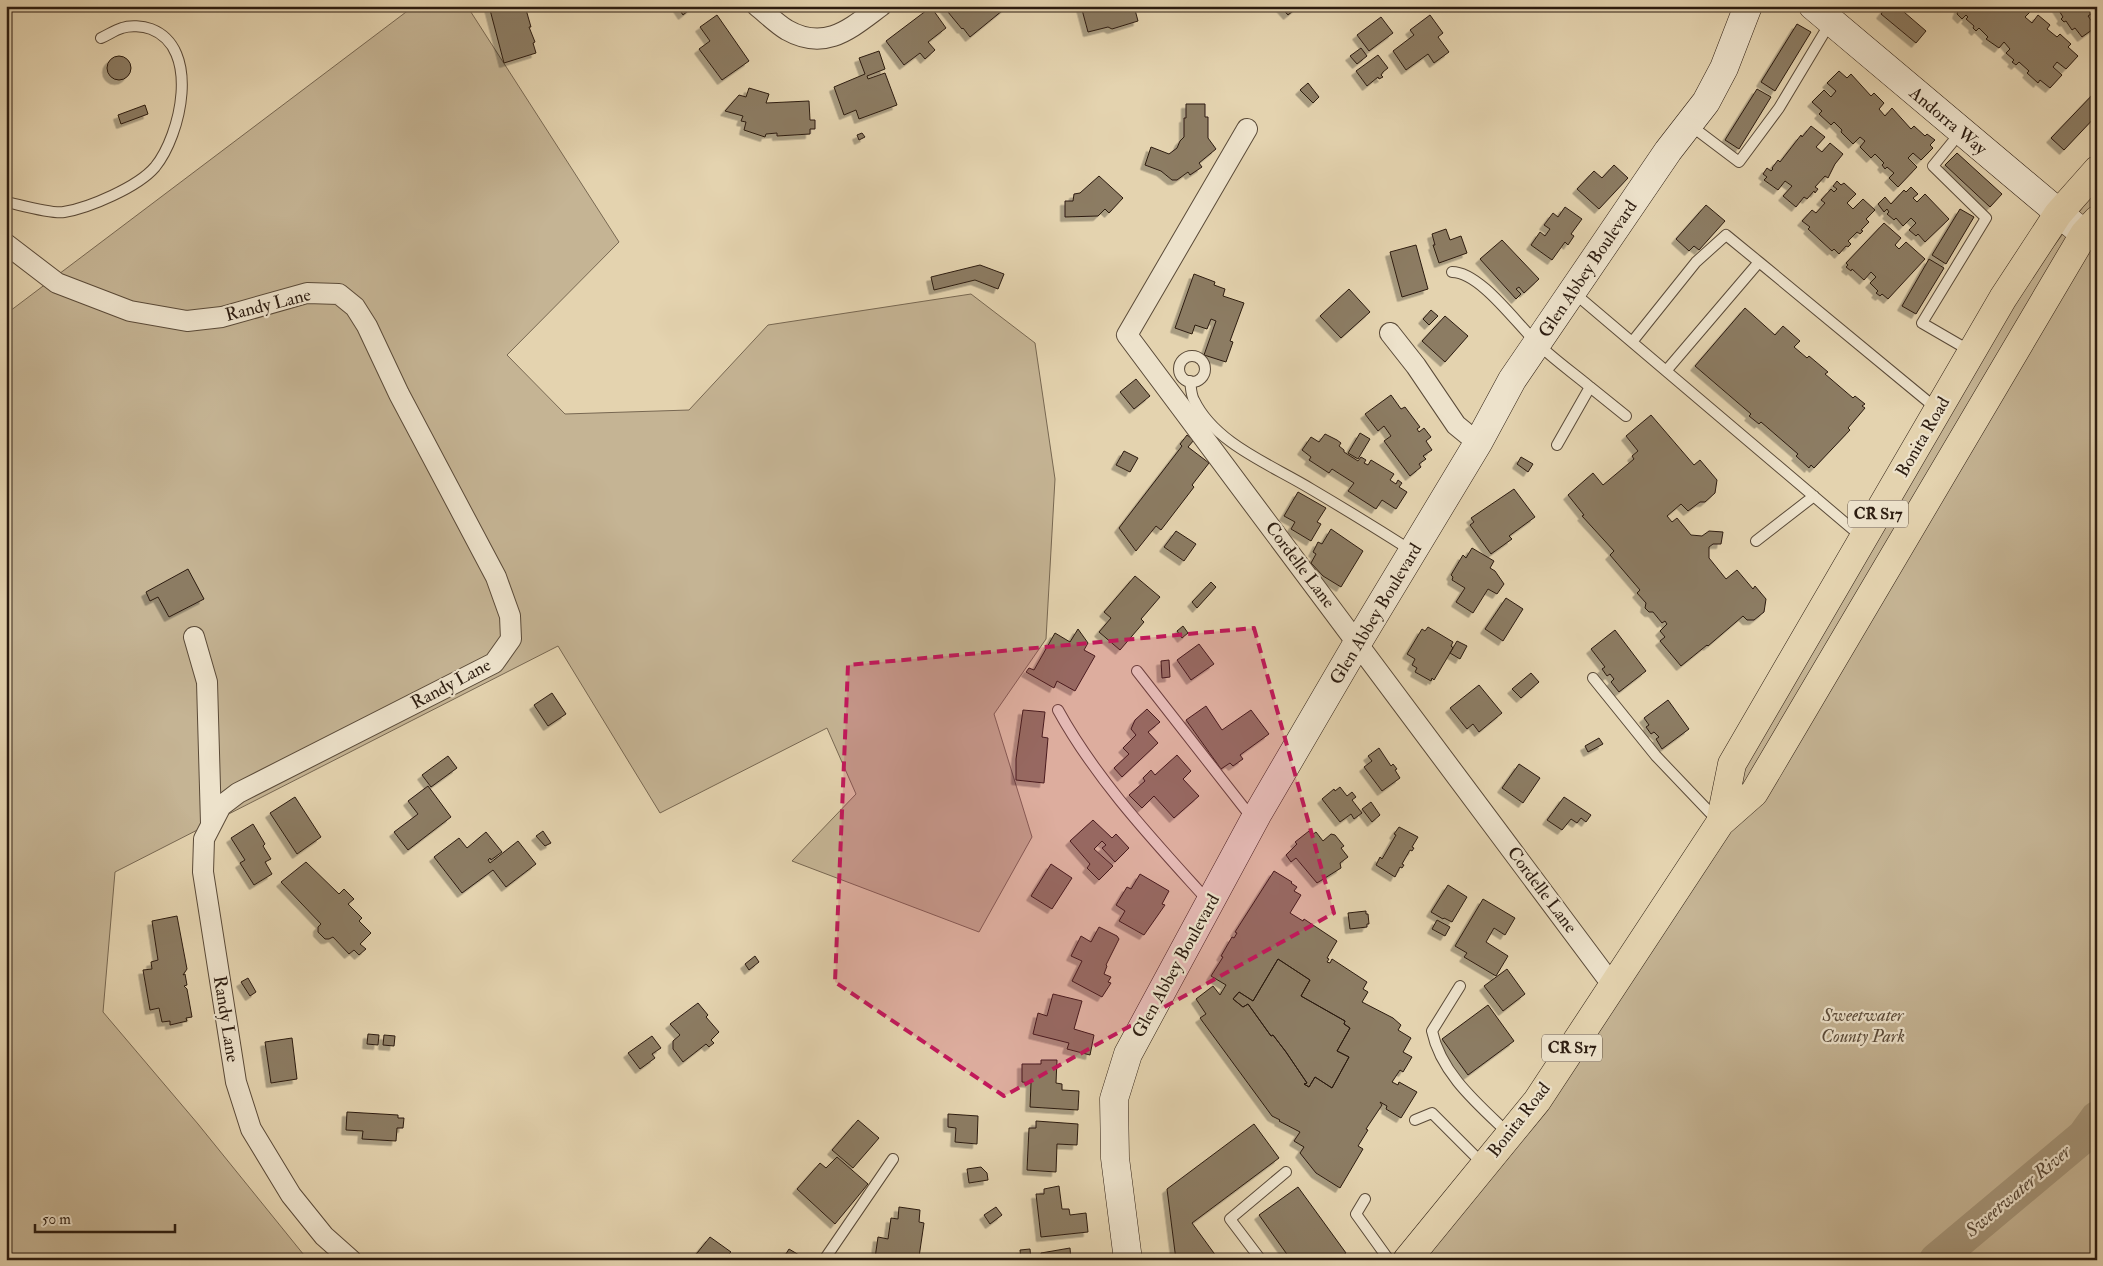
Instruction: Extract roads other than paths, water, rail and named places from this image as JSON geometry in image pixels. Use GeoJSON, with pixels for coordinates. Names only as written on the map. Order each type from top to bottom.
{"type":"FeatureCollection","features":[{"type":"Feature","properties":{"kind":"main road","name":"Bonita Road"},"geometry":{"type":"LineString","coordinates":[[1720,823],[1732,764],[2003,298],[2058,214],[2097,170]]}},
{"type":"Feature","properties":{"kind":"main road","name":"Bonita Road"},"geometry":{"type":"LineString","coordinates":[[1408,1260],[1537,1101],[1720,823],[1754,793],[2090,227]]}},
{"type":"Feature","properties":{"kind":"street"},"geometry":{"type":"LineString","coordinates":[[757,6],[786,29],[797,35],[821,39],[834,37],[845,32],[882,6]]}},
{"type":"Feature","properties":{"kind":"street","name":"Glen Abbey Boulevard"},"geometry":{"type":"LineString","coordinates":[[1128,1260],[1115,1158],[1114,1099],[1128,1054],[1254,820],[1358,642],[1478,443],[1512,380],[1668,151],[1706,102],[1724,68],[1748,6]]}},
{"type":"Feature","properties":{"kind":"street","name":"Andorra Way"},"geometry":{"type":"LineString","coordinates":[[1822,14],[2058,214],[2090,227]]}},
{"type":"Feature","properties":{"kind":"street","name":"Cordelle Lane"},"geometry":{"type":"LineString","coordinates":[[1247,129],[1127,335],[1613,986]]}},
{"type":"Feature","properties":{"kind":"street","name":"Randy Lane"},"geometry":{"type":"LineString","coordinates":[[6,244],[57,283],[130,311],[186,321],[222,317],[307,292],[339,294],[356,307],[367,326],[399,394],[496,577],[510,616],[511,640],[494,663],[238,793],[221,806],[204,839],[203,872],[236,1082],[251,1129],[291,1195],[324,1236],[351,1260]]}},
{"type":"Feature","properties":{"kind":"street"},"geometry":{"type":"LineString","coordinates":[[1390,333],[1416,366],[1456,425],[1478,443]]}},
{"type":"Feature","properties":{"kind":"street"},"geometry":{"type":"LineString","coordinates":[[194,637],[207,682],[211,825]]}},
{"type":"Feature","properties":{"kind":"lane"},"geometry":{"type":"LineString","coordinates":[[1689,124],[1740,162],[1779,108],[1822,14]]}},
{"type":"Feature","properties":{"kind":"lane"},"geometry":{"type":"LineString","coordinates":[[6,205],[11,204],[62,213],[90,205],[136,182],[154,167],[168,144],[179,113],[183,83],[175,48],[159,32],[144,26],[122,27],[101,38]]}},
{"type":"Feature","properties":{"kind":"lane"},"geometry":{"type":"LineString","coordinates":[[1961,132],[1933,166],[1986,218],[1922,323],[1972,352]]}},
{"type":"Feature","properties":{"kind":"lane"},"geometry":{"type":"LineString","coordinates":[[1632,342],[1696,262],[1726,235],[1938,410]]}},
{"type":"Feature","properties":{"kind":"lane"},"geometry":{"type":"LineString","coordinates":[[1666,371],[1758,262]]}},
{"type":"Feature","properties":{"kind":"lane"},"geometry":{"type":"LineString","coordinates":[[1452,272],[1461,272],[1482,286],[1537,343],[1626,416]]}},
{"type":"Feature","properties":{"kind":"lane"},"geometry":{"type":"LineString","coordinates":[[1572,292],[1864,539]]}},
{"type":"Feature","properties":{"kind":"lane"},"geometry":{"type":"LineString","coordinates":[[1190,381],[1194,399],[1204,415],[1237,447],[1321,494],[1413,551]]}},
{"type":"Feature","properties":{"kind":"lane"},"geometry":{"type":"LineString","coordinates":[[1557,445],[1590,387]]}},
{"type":"Feature","properties":{"kind":"lane"},"geometry":{"type":"LineString","coordinates":[[1756,541],[1814,496]]}},
{"type":"Feature","properties":{"kind":"lane"},"geometry":{"type":"LineString","coordinates":[[1137,671],[1254,820]]}},
{"type":"Feature","properties":{"kind":"lane"},"geometry":{"type":"LineString","coordinates":[[1593,678],[1656,756],[1720,823]]}},
{"type":"Feature","properties":{"kind":"lane"},"geometry":{"type":"LineString","coordinates":[[1058,710],[1073,737],[1144,830],[1210,903]]}},
{"type":"Feature","properties":{"kind":"lane"},"geometry":{"type":"LineString","coordinates":[[1460,986],[1432,1031],[1435,1044],[1444,1063],[1468,1092],[1510,1134]]}},
{"type":"Feature","properties":{"kind":"lane"},"geometry":{"type":"LineString","coordinates":[[1415,1120],[1432,1113],[1484,1166]]}},
{"type":"Feature","properties":{"kind":"lane"},"geometry":{"type":"LineString","coordinates":[[824,1260],[893,1159]]}},
{"type":"Feature","properties":{"kind":"lane"},"geometry":{"type":"LineString","coordinates":[[1261,1260],[1230,1219],[1286,1172]]}},
{"type":"Feature","properties":{"kind":"lane"},"geometry":{"type":"LineString","coordinates":[[1365,1199],[1356,1214],[1389,1260]]}},
{"type":"Feature","properties":{"kind":"waterway","name":"Sweetwater River"},"geometry":{"type":"LineString","coordinates":[[1936,1260],[2084,1136],[2097,1118]]}},
{"type":"Feature","properties":{"kind":"park label","name":"Sweetwater County Park"},"geometry":{"type":"Point","coordinates":[1863,1025]}}]}
